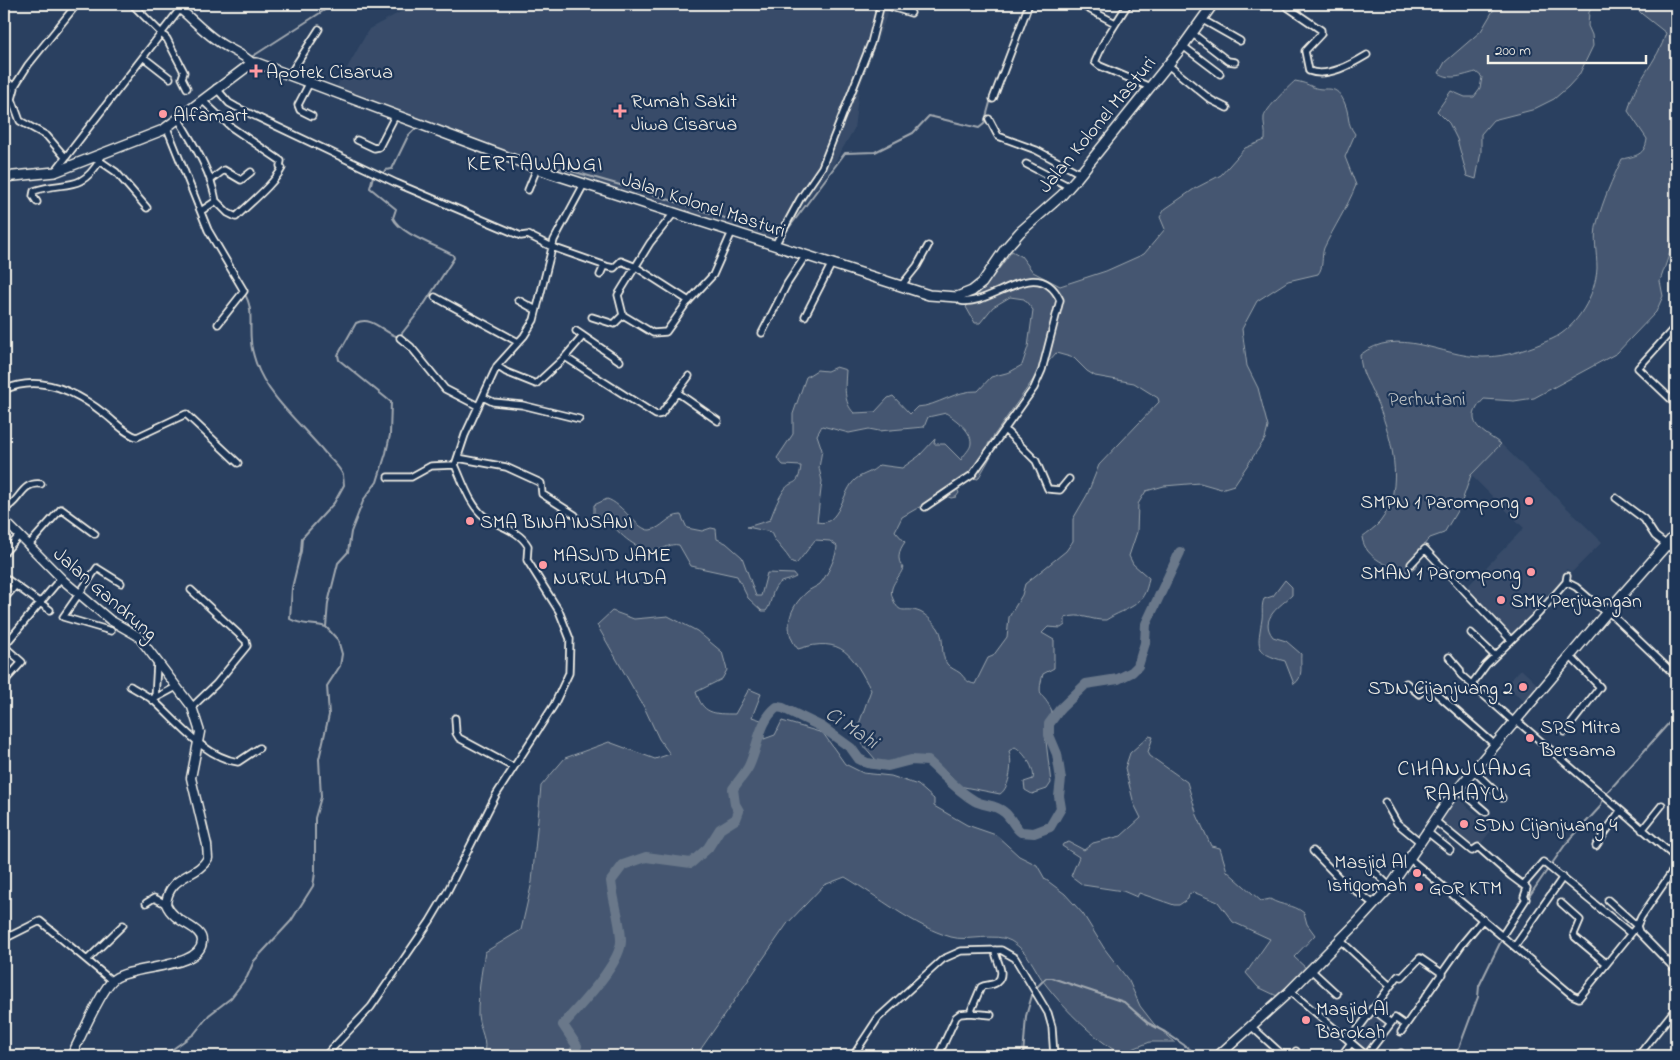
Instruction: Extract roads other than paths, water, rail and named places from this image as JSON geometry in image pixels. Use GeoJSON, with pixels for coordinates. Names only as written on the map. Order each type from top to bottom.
{"type":"FeatureCollection","features":[{"type":"Feature","properties":{"kind":"main road","name":"Jalan Kolonel Masturi"},"geometry":{"type":"LineString","coordinates":[[250,61],[261,63],[395,116],[584,184],[940,298],[957,297],[972,291],[982,283],[1005,249],[1020,232],[1070,187],[1168,66],[1213,4]]}},
{"type":"Feature","properties":{"kind":"main road"},"geometry":{"type":"LineString","coordinates":[[4,178],[55,172],[97,158],[167,128],[250,61]]}},
{"type":"Feature","properties":{"kind":"main road"},"geometry":{"type":"LineString","coordinates":[[1218,1056],[1290,991],[1390,887],[1426,831],[1458,788],[1607,612],[1676,534]]}},
{"type":"Feature","properties":{"kind":"street"},"geometry":{"type":"LineString","coordinates":[[66,158],[47,136],[20,121],[12,99],[14,87],[28,65],[77,4]]}},
{"type":"Feature","properties":{"kind":"street"},"geometry":{"type":"LineString","coordinates":[[132,4],[173,47],[184,72],[182,78],[187,88]]}},
{"type":"Feature","properties":{"kind":"street"},"geometry":{"type":"LineString","coordinates":[[993,99],[1029,4]]}},
{"type":"Feature","properties":{"kind":"street"},"geometry":{"type":"LineString","coordinates":[[1128,4],[1115,23],[1095,62],[1100,66],[1150,87]]}},
{"type":"Feature","properties":{"kind":"street"},"geometry":{"type":"LineString","coordinates":[[1283,4],[1322,30],[1321,34],[1305,51],[1309,71],[1314,73],[1339,69],[1351,65],[1367,55]]}},
{"type":"Feature","properties":{"kind":"street"},"geometry":{"type":"LineString","coordinates":[[775,245],[800,200],[822,167],[861,70],[881,5],[911,13]]}},
{"type":"Feature","properties":{"kind":"street"},"geometry":{"type":"LineString","coordinates":[[55,172],[162,34],[181,6],[214,39],[250,61]]}},
{"type":"Feature","properties":{"kind":"street"},"geometry":{"type":"LineString","coordinates":[[1085,7],[1115,23]]}},
{"type":"Feature","properties":{"kind":"street"},"geometry":{"type":"LineString","coordinates":[[1203,20],[1240,41]]}},
{"type":"Feature","properties":{"kind":"street"},"geometry":{"type":"LineString","coordinates":[[290,74],[319,29]]}},
{"type":"Feature","properties":{"kind":"street"},"geometry":{"type":"LineString","coordinates":[[1193,34],[1228,61],[1235,62]]}},
{"type":"Feature","properties":{"kind":"street"},"geometry":{"type":"LineString","coordinates":[[1183,46],[1220,74]]}},
{"type":"Feature","properties":{"kind":"street"},"geometry":{"type":"LineString","coordinates":[[143,57],[170,78]]}},
{"type":"Feature","properties":{"kind":"street"},"geometry":{"type":"LineString","coordinates":[[1168,66],[1211,100],[1227,108]]}},
{"type":"Feature","properties":{"kind":"street"},"geometry":{"type":"LineString","coordinates":[[4,79],[14,87]]}},
{"type":"Feature","properties":{"kind":"street"},"geometry":{"type":"LineString","coordinates":[[310,82],[298,105],[300,110],[312,116]]}},
{"type":"Feature","properties":{"kind":"street"},"geometry":{"type":"LineString","coordinates":[[216,88],[229,103],[236,107],[396,183],[521,236],[529,235],[552,247],[606,266],[614,268],[622,261],[636,267],[689,301]]}},
{"type":"Feature","properties":{"kind":"street"},"geometry":{"type":"LineString","coordinates":[[179,120],[200,152],[212,179],[216,201],[228,213],[236,216],[266,186],[274,181],[282,168],[280,166],[282,162],[231,127],[202,100]]}},
{"type":"Feature","properties":{"kind":"street"},"geometry":{"type":"LineString","coordinates":[[357,140],[374,148],[380,147],[395,116]]}},
{"type":"Feature","properties":{"kind":"street"},"geometry":{"type":"LineString","coordinates":[[989,119],[998,136],[1036,150],[1081,174]]}},
{"type":"Feature","properties":{"kind":"street"},"geometry":{"type":"LineString","coordinates":[[167,128],[210,235],[244,292],[218,324]]}},
{"type":"Feature","properties":{"kind":"street"},"geometry":{"type":"LineString","coordinates":[[37,202],[33,196],[34,190],[83,181],[94,172],[97,158],[116,172],[147,208]]}},
{"type":"Feature","properties":{"kind":"street"},"geometry":{"type":"LineString","coordinates":[[1026,164],[1070,187]]}},
{"type":"Feature","properties":{"kind":"street"},"geometry":{"type":"LineString","coordinates":[[528,190],[537,168]]}},
{"type":"Feature","properties":{"kind":"street"},"geometry":{"type":"LineString","coordinates":[[212,179],[224,170],[241,180],[251,172]]}},
{"type":"Feature","properties":{"kind":"street"},"geometry":{"type":"LineString","coordinates":[[455,465],[465,435],[497,366],[530,328],[552,247],[566,214],[584,184]]}},
{"type":"Feature","properties":{"kind":"street"},"geometry":{"type":"LineString","coordinates":[[201,211],[216,201]]}},
{"type":"Feature","properties":{"kind":"street"},"geometry":{"type":"LineString","coordinates":[[674,213],[650,243],[618,295],[623,315],[658,334],[666,332],[689,301],[713,275],[732,232]]}},
{"type":"Feature","properties":{"kind":"street"},"geometry":{"type":"LineString","coordinates":[[901,286],[917,266],[928,246]]}},
{"type":"Feature","properties":{"kind":"street"},"geometry":{"type":"LineString","coordinates":[[762,333],[787,284],[806,255]]}},
{"type":"Feature","properties":{"kind":"street"},"geometry":{"type":"LineString","coordinates":[[805,316],[832,263]]}},
{"type":"Feature","properties":{"kind":"street"},"geometry":{"type":"LineString","coordinates":[[600,275],[606,266]]}},
{"type":"Feature","properties":{"kind":"street"},"geometry":{"type":"LineString","coordinates":[[925,507],[972,475],[1039,379],[1060,300],[1047,285],[1031,281],[1017,284],[972,301],[961,302],[957,297]]}},
{"type":"Feature","properties":{"kind":"street"},"geometry":{"type":"LineString","coordinates":[[434,297],[518,342]]}},
{"type":"Feature","properties":{"kind":"street"},"geometry":{"type":"LineString","coordinates":[[518,300],[536,310]]}},
{"type":"Feature","properties":{"kind":"street"},"geometry":{"type":"LineString","coordinates":[[592,317],[614,324],[623,315]]}},
{"type":"Feature","properties":{"kind":"street"},"geometry":{"type":"LineString","coordinates":[[1676,326],[1638,368],[1676,404]]}},
{"type":"Feature","properties":{"kind":"street"},"geometry":{"type":"LineString","coordinates":[[576,331],[620,361]]}},
{"type":"Feature","properties":{"kind":"street"},"geometry":{"type":"LineString","coordinates":[[497,366],[506,372],[536,384],[565,357],[583,336]]}},
{"type":"Feature","properties":{"kind":"street"},"geometry":{"type":"LineString","coordinates":[[400,338],[415,352],[446,389],[478,406]]}},
{"type":"Feature","properties":{"kind":"street"},"geometry":{"type":"LineString","coordinates":[[565,357],[652,413],[661,414],[689,376]]}},
{"type":"Feature","properties":{"kind":"street"},"geometry":{"type":"LineString","coordinates":[[4,390],[39,382],[63,389],[87,400],[128,433],[138,437],[186,414],[238,463]]}},
{"type":"Feature","properties":{"kind":"street"},"geometry":{"type":"LineString","coordinates":[[678,393],[718,421]]}},
{"type":"Feature","properties":{"kind":"street"},"geometry":{"type":"LineString","coordinates":[[483,397],[494,402],[522,405],[579,419]]}},
{"type":"Feature","properties":{"kind":"street"},"geometry":{"type":"LineString","coordinates":[[1005,430],[1036,461],[1048,489],[1060,490],[1069,479]]}},
{"type":"Feature","properties":{"kind":"street"},"geometry":{"type":"LineString","coordinates":[[458,458],[506,467],[541,483],[542,494],[575,515]]}},
{"type":"Feature","properties":{"kind":"street"},"geometry":{"type":"LineString","coordinates":[[388,477],[411,477],[431,466],[455,465]]}},
{"type":"Feature","properties":{"kind":"street"},"geometry":{"type":"LineString","coordinates":[[324,1056],[372,1007],[430,921],[446,894],[496,795],[554,705],[569,673],[570,639],[559,611],[527,560],[528,546],[512,531],[485,516],[478,509],[455,465]]}},
{"type":"Feature","properties":{"kind":"street"},"geometry":{"type":"LineString","coordinates":[[4,509],[12,505],[26,487],[34,483],[41,484]]}},
{"type":"Feature","properties":{"kind":"street"},"geometry":{"type":"LineString","coordinates":[[1616,498],[1644,519],[1649,530],[1676,552]]}},
{"type":"Feature","properties":{"kind":"street"},"geometry":{"type":"LineString","coordinates":[[28,546],[61,509],[95,534]]}},
{"type":"Feature","properties":{"kind":"street","name":"Jalan Gandrung"},"geometry":{"type":"LineString","coordinates":[[4,520],[18,537],[77,592],[110,620],[138,636],[192,707],[199,726],[199,740],[191,778],[207,845],[208,858],[202,866],[174,884],[166,904]]}},
{"type":"Feature","properties":{"kind":"street"},"geometry":{"type":"LineString","coordinates":[[4,553],[18,537]]}},
{"type":"Feature","properties":{"kind":"street"},"geometry":{"type":"LineString","coordinates":[[1411,564],[1425,549],[1511,640]]}},
{"type":"Feature","properties":{"kind":"street"},"geometry":{"type":"LineString","coordinates":[[111,632],[62,617],[77,592],[96,568],[121,583]]}},
{"type":"Feature","properties":{"kind":"street"},"geometry":{"type":"LineString","coordinates":[[4,577],[50,610]]}},
{"type":"Feature","properties":{"kind":"street"},"geometry":{"type":"LineString","coordinates":[[4,682],[22,662],[4,646],[61,578]]}},
{"type":"Feature","properties":{"kind":"street"},"geometry":{"type":"LineString","coordinates":[[1472,684],[1495,656],[1540,613],[1567,579],[1607,612],[1676,676]]}},
{"type":"Feature","properties":{"kind":"street"},"geometry":{"type":"LineString","coordinates":[[4,599],[15,586]]}},
{"type":"Feature","properties":{"kind":"street"},"geometry":{"type":"LineString","coordinates":[[191,590],[246,641],[248,646],[216,684],[192,707]]}},
{"type":"Feature","properties":{"kind":"street"},"geometry":{"type":"LineString","coordinates":[[1471,632],[1495,656]]}},
{"type":"Feature","properties":{"kind":"street"},"geometry":{"type":"LineString","coordinates":[[1565,732],[1600,686],[1570,656]]}},
{"type":"Feature","properties":{"kind":"street"},"geometry":{"type":"LineString","coordinates":[[1450,657],[1460,670],[1461,676],[1472,684],[1480,694],[1515,721],[1676,858]]}},
{"type":"Feature","properties":{"kind":"street"},"geometry":{"type":"LineString","coordinates":[[154,700],[157,663]]}},
{"type":"Feature","properties":{"kind":"street"},"geometry":{"type":"LineString","coordinates":[[1406,683],[1419,694],[1428,686],[1495,745]]}},
{"type":"Feature","properties":{"kind":"street"},"geometry":{"type":"LineString","coordinates":[[130,686],[154,700],[199,740],[224,759],[238,762],[259,748]]}},
{"type":"Feature","properties":{"kind":"street"},"geometry":{"type":"LineString","coordinates":[[154,700],[176,687]]}},
{"type":"Feature","properties":{"kind":"street"},"geometry":{"type":"LineString","coordinates":[[455,718],[456,733],[460,738],[513,767]]}},
{"type":"Feature","properties":{"kind":"street"},"geometry":{"type":"LineString","coordinates":[[1473,770],[1502,798]]}},
{"type":"Feature","properties":{"kind":"street"},"geometry":{"type":"LineString","coordinates":[[1458,788],[1486,812]]}},
{"type":"Feature","properties":{"kind":"street"},"geometry":{"type":"LineString","coordinates":[[1385,802],[1397,823],[1420,841]]}},
{"type":"Feature","properties":{"kind":"street"},"geometry":{"type":"LineString","coordinates":[[1642,830],[1662,805]]}},
{"type":"Feature","properties":{"kind":"street"},"geometry":{"type":"LineString","coordinates":[[1596,846],[1620,811]]}},
{"type":"Feature","properties":{"kind":"street"},"geometry":{"type":"LineString","coordinates":[[1434,820],[1468,849],[1472,851],[1478,847],[1510,876],[1528,888],[1524,897],[1526,899],[1502,936]]}},
{"type":"Feature","properties":{"kind":"street"},"geometry":{"type":"LineString","coordinates":[[1426,831],[1450,850]]}},
{"type":"Feature","properties":{"kind":"street"},"geometry":{"type":"LineString","coordinates":[[1313,851],[1341,880],[1374,904]]}},
{"type":"Feature","properties":{"kind":"street"},"geometry":{"type":"LineString","coordinates":[[1409,858],[1572,995],[1578,998],[1637,926],[1648,906],[1676,866]]}},
{"type":"Feature","properties":{"kind":"street"},"geometry":{"type":"LineString","coordinates":[[1524,884],[1543,862],[1630,933]]}},
{"type":"Feature","properties":{"kind":"street"},"geometry":{"type":"LineString","coordinates":[[1368,865],[1390,887]]}},
{"type":"Feature","properties":{"kind":"street"},"geometry":{"type":"LineString","coordinates":[[1515,946],[1563,877]]}},
{"type":"Feature","properties":{"kind":"street"},"geometry":{"type":"LineString","coordinates":[[71,1056],[112,981],[144,969],[182,962],[191,956],[200,945],[202,940],[199,933],[170,914],[166,904],[154,898],[146,903]]}},
{"type":"Feature","properties":{"kind":"street"},"geometry":{"type":"LineString","coordinates":[[1608,900],[1637,926],[1639,932],[1676,970]]}},
{"type":"Feature","properties":{"kind":"street"},"geometry":{"type":"LineString","coordinates":[[1561,903],[1580,920],[1574,937],[1606,963]]}},
{"type":"Feature","properties":{"kind":"street"},"geometry":{"type":"LineString","coordinates":[[1401,1032],[1482,920]]}},
{"type":"Feature","properties":{"kind":"street"},"geometry":{"type":"LineString","coordinates":[[4,939],[40,921],[112,981]]}},
{"type":"Feature","properties":{"kind":"street"},"geometry":{"type":"LineString","coordinates":[[87,960],[123,925]]}},
{"type":"Feature","properties":{"kind":"street"},"geometry":{"type":"LineString","coordinates":[[1340,940],[1390,986]]}},
{"type":"Feature","properties":{"kind":"street"},"geometry":{"type":"LineString","coordinates":[[970,1013],[981,988],[995,984],[999,980],[1001,968],[994,950]]}},
{"type":"Feature","properties":{"kind":"street"},"geometry":{"type":"LineString","coordinates":[[853,1056],[878,1018],[942,959],[961,951],[994,950],[1005,952],[1014,958],[1048,1013],[1052,1027],[1054,1056]]}},
{"type":"Feature","properties":{"kind":"street"},"geometry":{"type":"LineString","coordinates":[[1341,1056],[1372,1009],[1398,976],[1402,977],[1421,958],[1443,974]]}},
{"type":"Feature","properties":{"kind":"street"},"geometry":{"type":"LineString","coordinates":[[1311,970],[1337,994]]}},
{"type":"Feature","properties":{"kind":"street"},"geometry":{"type":"LineString","coordinates":[[1290,991],[1367,1056],[1395,1018],[1405,1026]]}},
{"type":"Feature","properties":{"kind":"street"},"geometry":{"type":"LineString","coordinates":[[1638,1056],[1676,1008]]}},
{"type":"Feature","properties":{"kind":"street"},"geometry":{"type":"LineString","coordinates":[[1372,1009],[1391,1023]]}},
{"type":"Feature","properties":{"kind":"street"},"geometry":{"type":"LineString","coordinates":[[938,1056],[956,1017],[960,1014],[970,1013],[991,1015]]}},
{"type":"Feature","properties":{"kind":"street"},"geometry":{"type":"LineString","coordinates":[[1252,1027],[1284,1056]]}},
{"type":"Feature","properties":{"kind":"waterway"},"geometry":{"type":"LineString","coordinates":[[250,58],[334,4]]}},
{"type":"Feature","properties":{"kind":"waterway"},"geometry":{"type":"LineString","coordinates":[[187,107],[246,61]]}},
{"type":"Feature","properties":{"kind":"waterway"},"geometry":{"type":"LineString","coordinates":[[556,171],[561,168],[655,195],[725,218],[745,221],[785,233],[845,153],[875,152],[913,133],[929,116],[979,128],[984,124],[991,99]]}},
{"type":"Feature","properties":{"kind":"waterway"},"geometry":{"type":"LineString","coordinates":[[383,175],[385,170],[392,169],[408,136],[417,127]]}},
{"type":"Feature","properties":{"kind":"waterway"},"geometry":{"type":"LineString","coordinates":[[163,1056],[194,1034],[209,1015],[231,998],[247,977],[254,961],[291,921],[313,886],[315,873],[315,818],[321,797],[319,759],[329,715],[327,686],[340,666],[342,654],[338,640],[326,627],[328,603],[338,563],[348,552],[351,532],[364,499],[377,482],[390,435],[391,402],[339,360],[338,355],[356,323],[362,321],[373,323],[399,337],[421,309],[454,258],[453,255],[411,234],[397,224],[393,218],[396,209],[370,188],[373,176],[377,176]]}},
{"type":"Feature","properties":{"kind":"waterway"},"geometry":{"type":"LineString","coordinates":[[223,261],[231,274]]}},
{"type":"Feature","properties":{"kind":"waterway"},"geometry":{"type":"LineString","coordinates":[[244,293],[250,310],[252,349],[261,375],[277,399],[343,475],[344,485],[334,503],[302,538],[301,551],[292,588],[290,619],[299,623],[326,627]]}},
{"type":"Feature","properties":{"kind":"waterway","name":"Ci Mahi"},"geometry":{"type":"LineString","coordinates":[[571,1056],[577,1046],[563,1025],[598,984],[615,960],[620,949],[621,939],[611,881],[623,865],[646,857],[691,863],[708,848],[720,829],[736,819],[739,811],[735,804],[733,789],[749,766],[766,719],[777,707],[783,708],[822,727],[851,748],[859,759],[867,763],[888,766],[911,760],[928,761],[968,797],[978,803],[1004,812],[1021,832],[1034,833],[1050,827],[1061,808],[1059,796],[1061,779],[1057,754],[1049,735],[1049,724],[1060,709],[1086,684],[1118,679],[1132,672],[1138,666],[1145,643],[1146,624],[1180,552]]}},
{"type":"Feature","properties":{"kind":"waterway"},"geometry":{"type":"LineString","coordinates":[[1605,795],[1676,715]]}},
{"type":"Feature","properties":{"kind":"waterway"},"geometry":{"type":"LineString","coordinates":[[1551,865],[1565,845],[1600,807],[1603,799]]}},
{"type":"Feature","properties":{"kind":"waterway"},"geometry":{"type":"LineString","coordinates":[[1528,898],[1548,869]]}},
{"type":"Feature","properties":{"kind":"waterway"},"geometry":{"type":"LineString","coordinates":[[1456,1056],[1478,997],[1479,986],[1502,939]]}},
{"type":"Feature","properties":{"kind":"waterway"},"geometry":{"type":"LineString","coordinates":[[1036,988],[1046,978],[1052,978],[1124,1002],[1148,1023],[1165,1032],[1200,1056]]}},
{"type":"Feature","properties":{"kind":"waterway"},"geometry":{"type":"LineString","coordinates":[[1023,1056],[1026,1016],[1033,992]]}},
{"type":"Feature","properties":{"kind":"place","name":"Apotek Cisarua"},"geometry":{"type":"Point","coordinates":[256,71]}},
{"type":"Feature","properties":{"kind":"place","name":"Rumah Sakit Jiwa Cisarua"},"geometry":{"type":"Point","coordinates":[620,111]}},
{"type":"Feature","properties":{"kind":"place","name":"Alfamart"},"geometry":{"type":"Point","coordinates":[163,114]}},
{"type":"Feature","properties":{"kind":"place","name":"SMPN 1 Parompong"},"geometry":{"type":"Point","coordinates":[1529,501]}},
{"type":"Feature","properties":{"kind":"place","name":"SMA BINA INSANI"},"geometry":{"type":"Point","coordinates":[470,521]}},
{"type":"Feature","properties":{"kind":"place","name":"MASJID JAME NURUL HUDA"},"geometry":{"type":"Point","coordinates":[543,565]}},
{"type":"Feature","properties":{"kind":"place","name":"SMAN 1 Parompong"},"geometry":{"type":"Point","coordinates":[1531,572]}},
{"type":"Feature","properties":{"kind":"place","name":"SMK Perjuangan"},"geometry":{"type":"Point","coordinates":[1501,600]}},
{"type":"Feature","properties":{"kind":"place","name":"SDN Cijanjuang 2"},"geometry":{"type":"Point","coordinates":[1523,687]}},
{"type":"Feature","properties":{"kind":"place","name":"SPS Mitra Bersama"},"geometry":{"type":"Point","coordinates":[1530,738]}},
{"type":"Feature","properties":{"kind":"place","name":"SDN Cijanjuang 4"},"geometry":{"type":"Point","coordinates":[1464,824]}},
{"type":"Feature","properties":{"kind":"place","name":"Masjid Al Istiqomah"},"geometry":{"type":"Point","coordinates":[1417,873]}},
{"type":"Feature","properties":{"kind":"place","name":"GOR KTM"},"geometry":{"type":"Point","coordinates":[1419,887]}},
{"type":"Feature","properties":{"kind":"place","name":"Masjid Al Barokah"},"geometry":{"type":"Point","coordinates":[1306,1020]}},
{"type":"Feature","properties":{"kind":"district","name":"KERTAWANGI"},"geometry":{"type":"Point","coordinates":[535,162]}},
{"type":"Feature","properties":{"kind":"district","name":"CIHANJUANG RAHAYU"},"geometry":{"type":"Point","coordinates":[1465,780]}},
{"type":"Feature","properties":{"kind":"park label","name":"Perhutani"},"geometry":{"type":"Point","coordinates":[1427,398]}}]}
